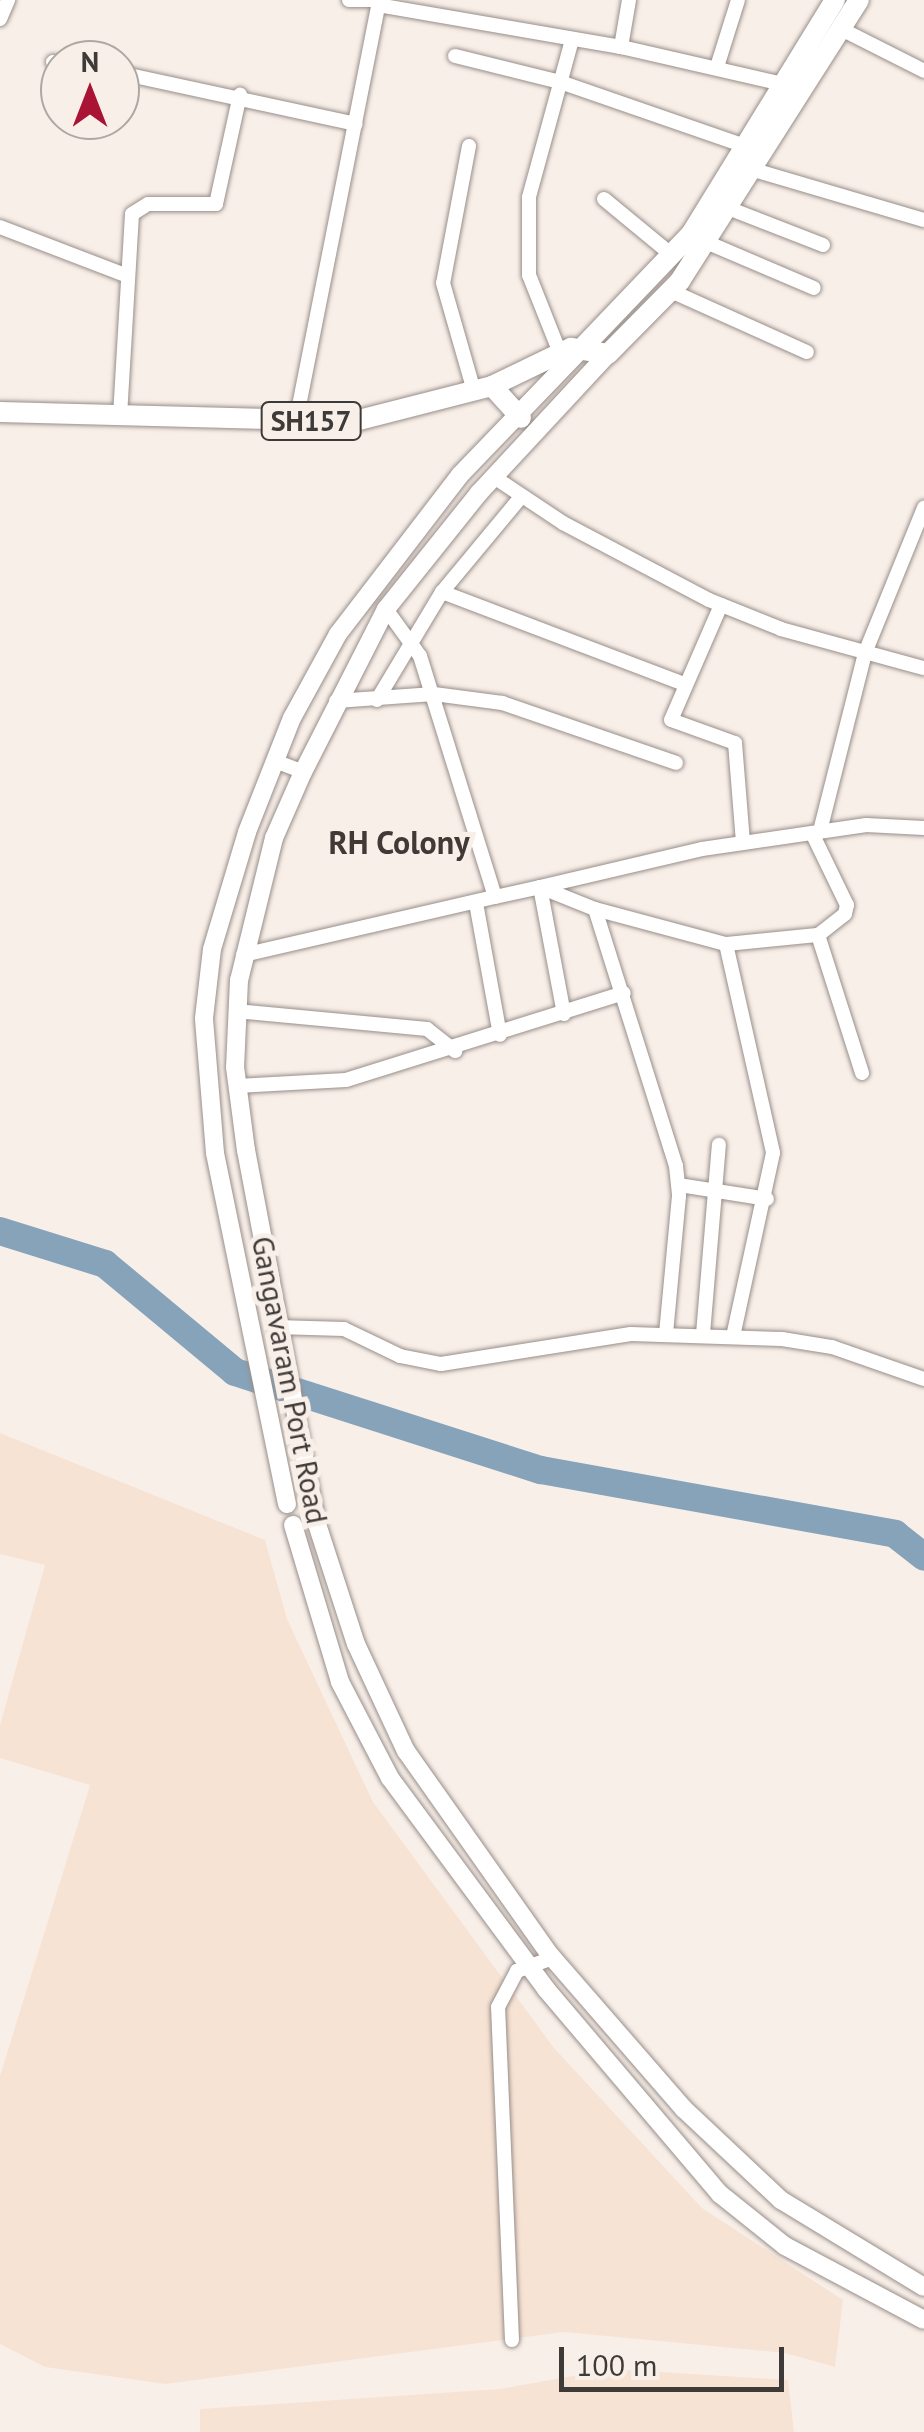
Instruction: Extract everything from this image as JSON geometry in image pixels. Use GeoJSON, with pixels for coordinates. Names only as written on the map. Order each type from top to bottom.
{"type":"FeatureCollection","features":[{"type":"Feature","properties":{"kind":"main road"},"geometry":{"type":"LineString","coordinates":[[583,348],[672,255],[835,0]]}},
{"type":"Feature","properties":{"kind":"main road"},"geometry":{"type":"LineString","coordinates":[[608,354],[671,290],[706,242],[859,0]]}},
{"type":"Feature","properties":{"kind":"main road","name":"SH157"},"geometry":{"type":"LineString","coordinates":[[0,412],[355,421],[483,388],[560,353],[583,348],[608,354]]}},
{"type":"Feature","properties":{"kind":"main road"},"geometry":{"type":"LineString","coordinates":[[483,388],[521,418]]}},
{"type":"Feature","properties":{"kind":"street"},"geometry":{"type":"LineString","coordinates":[[0,19],[8,0]]}},
{"type":"Feature","properties":{"kind":"street"},"geometry":{"type":"LineString","coordinates":[[349,0],[379,2],[621,47],[782,84]]}},
{"type":"Feature","properties":{"kind":"street"},"geometry":{"type":"LineString","coordinates":[[621,47],[630,0]]}},
{"type":"Feature","properties":{"kind":"street"},"geometry":{"type":"LineString","coordinates":[[717,67],[738,0]]}},
{"type":"Feature","properties":{"kind":"street"},"geometry":{"type":"LineString","coordinates":[[296,420],[379,2]]}},
{"type":"Feature","properties":{"kind":"street"},"geometry":{"type":"LineString","coordinates":[[841,30],[924,70]]}},
{"type":"Feature","properties":{"kind":"street"},"geometry":{"type":"LineString","coordinates":[[560,353],[529,275],[529,197],[572,40]]}},
{"type":"Feature","properties":{"kind":"street"},"geometry":{"type":"LineString","coordinates":[[454,56],[560,82],[745,146]]}},
{"type":"Feature","properties":{"kind":"street"},"geometry":{"type":"LineString","coordinates":[[140,77],[356,124]]}},
{"type":"Feature","properties":{"kind":"street"},"geometry":{"type":"LineString","coordinates":[[120,416],[125,275],[138,208],[216,204],[240,96]]}},
{"type":"Feature","properties":{"kind":"street"},"geometry":{"type":"LineString","coordinates":[[469,146],[442,283],[483,388]]}},
{"type":"Feature","properties":{"kind":"street"},"geometry":{"type":"LineString","coordinates":[[754,170],[924,220]]}},
{"type":"Feature","properties":{"kind":"street"},"geometry":{"type":"LineString","coordinates":[[604,199],[672,255]]}},
{"type":"Feature","properties":{"kind":"street"},"geometry":{"type":"LineString","coordinates":[[728,208],[823,245]]}},
{"type":"Feature","properties":{"kind":"street"},"geometry":{"type":"LineString","coordinates":[[0,228],[125,275]]}},
{"type":"Feature","properties":{"kind":"street"},"geometry":{"type":"LineString","coordinates":[[706,242],[814,288]]}},
{"type":"Feature","properties":{"kind":"street"},"geometry":{"type":"LineString","coordinates":[[671,290],[807,352]]}},
{"type":"Feature","properties":{"kind":"street","name":"Gangavaram Port Road"},"geometry":{"type":"LineString","coordinates":[[288,1504],[215,1153],[204,990],[227,893],[275,760],[314,674],[354,612],[460,476],[521,418],[583,348]]}},
{"type":"Feature","properties":{"kind":"street","name":"Gangavaram Port Road"},"geometry":{"type":"LineString","coordinates":[[608,354],[494,477],[386,609],[336,701],[274,838],[243,956],[246,1087],[277,1332],[313,1506],[356,1644],[406,1751],[552,1958],[738,2164],[796,2210],[924,2288]]}},
{"type":"Feature","properties":{"kind":"street"},"geometry":{"type":"LineString","coordinates":[[494,477],[647,571],[721,605],[865,653],[924,668]]}},
{"type":"Feature","properties":{"kind":"street"},"geometry":{"type":"LineString","coordinates":[[377,700],[410,638],[442,592],[521,497]]}},
{"type":"Feature","properties":{"kind":"street"},"geometry":{"type":"LineString","coordinates":[[540,886],[596,909],[726,944],[818,935],[845,914],[847,905],[816,832],[865,653],[924,508]]}},
{"type":"Feature","properties":{"kind":"street"},"geometry":{"type":"LineString","coordinates":[[442,592],[684,684]]}},
{"type":"Feature","properties":{"kind":"street"},"geometry":{"type":"LineString","coordinates":[[721,605],[684,684],[672,722],[722,733],[734,743],[743,843]]}},
{"type":"Feature","properties":{"kind":"street"},"geometry":{"type":"LineString","coordinates":[[386,609],[410,638],[434,694],[495,898]]}},
{"type":"Feature","properties":{"kind":"street"},"geometry":{"type":"LineString","coordinates":[[336,701],[434,694],[543,714],[676,763]]}},
{"type":"Feature","properties":{"kind":"street"},"geometry":{"type":"LineString","coordinates":[[275,760],[304,772]]}},
{"type":"Feature","properties":{"kind":"street"},"geometry":{"type":"LineString","coordinates":[[243,956],[743,843],[892,823],[924,828]]}},
{"type":"Feature","properties":{"kind":"street"},"geometry":{"type":"LineString","coordinates":[[540,886],[564,1014]]}},
{"type":"Feature","properties":{"kind":"street"},"geometry":{"type":"LineString","coordinates":[[476,903],[500,1035]]}},
{"type":"Feature","properties":{"kind":"street"},"geometry":{"type":"LineString","coordinates":[[596,909],[680,1185],[666,1333]]}},
{"type":"Feature","properties":{"kind":"street"},"geometry":{"type":"LineString","coordinates":[[818,935],[862,1072]]}},
{"type":"Feature","properties":{"kind":"street"},"geometry":{"type":"LineString","coordinates":[[726,944],[770,1128],[767,1198],[733,1336]]}},
{"type":"Feature","properties":{"kind":"street"},"geometry":{"type":"LineString","coordinates":[[246,1087],[346,1080],[455,1051],[624,993]]}},
{"type":"Feature","properties":{"kind":"street"},"geometry":{"type":"LineString","coordinates":[[244,1012],[427,1029],[455,1051]]}},
{"type":"Feature","properties":{"kind":"street"},"geometry":{"type":"LineString","coordinates":[[703,1334],[719,1145]]}},
{"type":"Feature","properties":{"kind":"street"},"geometry":{"type":"LineString","coordinates":[[680,1185],[767,1198]]}},
{"type":"Feature","properties":{"kind":"street"},"geometry":{"type":"LineString","coordinates":[[277,1332],[332,1327],[400,1356],[441,1364],[666,1333],[733,1336],[832,1347],[924,1379]]}},
{"type":"Feature","properties":{"kind":"street"},"geometry":{"type":"LineString","coordinates":[[288,1504],[293,1526]]}},
{"type":"Feature","properties":{"kind":"street","name":"Gangavaram Port Road"},"geometry":{"type":"LineString","coordinates":[[293,1526],[354,1710],[390,1778],[528,1965],[720,2194],[785,2246],[924,2320]]}},
{"type":"Feature","properties":{"kind":"street"},"geometry":{"type":"LineString","coordinates":[[512,2340],[498,2006],[506,1982],[528,1965],[552,1958]]}},
{"type":"Feature","properties":{"kind":"shaded area"},"geometry":{"type":"Polygon","coordinates":[[[0,1433],[265,1540],[287,1619],[373,1802],[554,2048],[702,2208],[843,2300],[835,2367],[785,2353],[564,2332],[165,2384],[45,2367],[0,2344],[0,2076],[90,1785],[0,1758],[0,1725],[45,1565],[0,1554],[0,1433]]]}},
{"type":"Feature","properties":{"kind":"shaded area"},"geometry":{"type":"Polygon","coordinates":[[[613,2369],[788,2380],[794,2432],[200,2432],[200,2409],[500,2389],[613,2369]]]}},
{"type":"Feature","properties":{"kind":"waterway"},"geometry":{"type":"LineString","coordinates":[[0,1231],[105,1264],[235,1372],[541,1470],[895,1534],[924,1557]]}},
{"type":"Feature","properties":{"kind":"district","name":"RH Colony"},"geometry":{"type":"Point","coordinates":[399,842]}}]}
